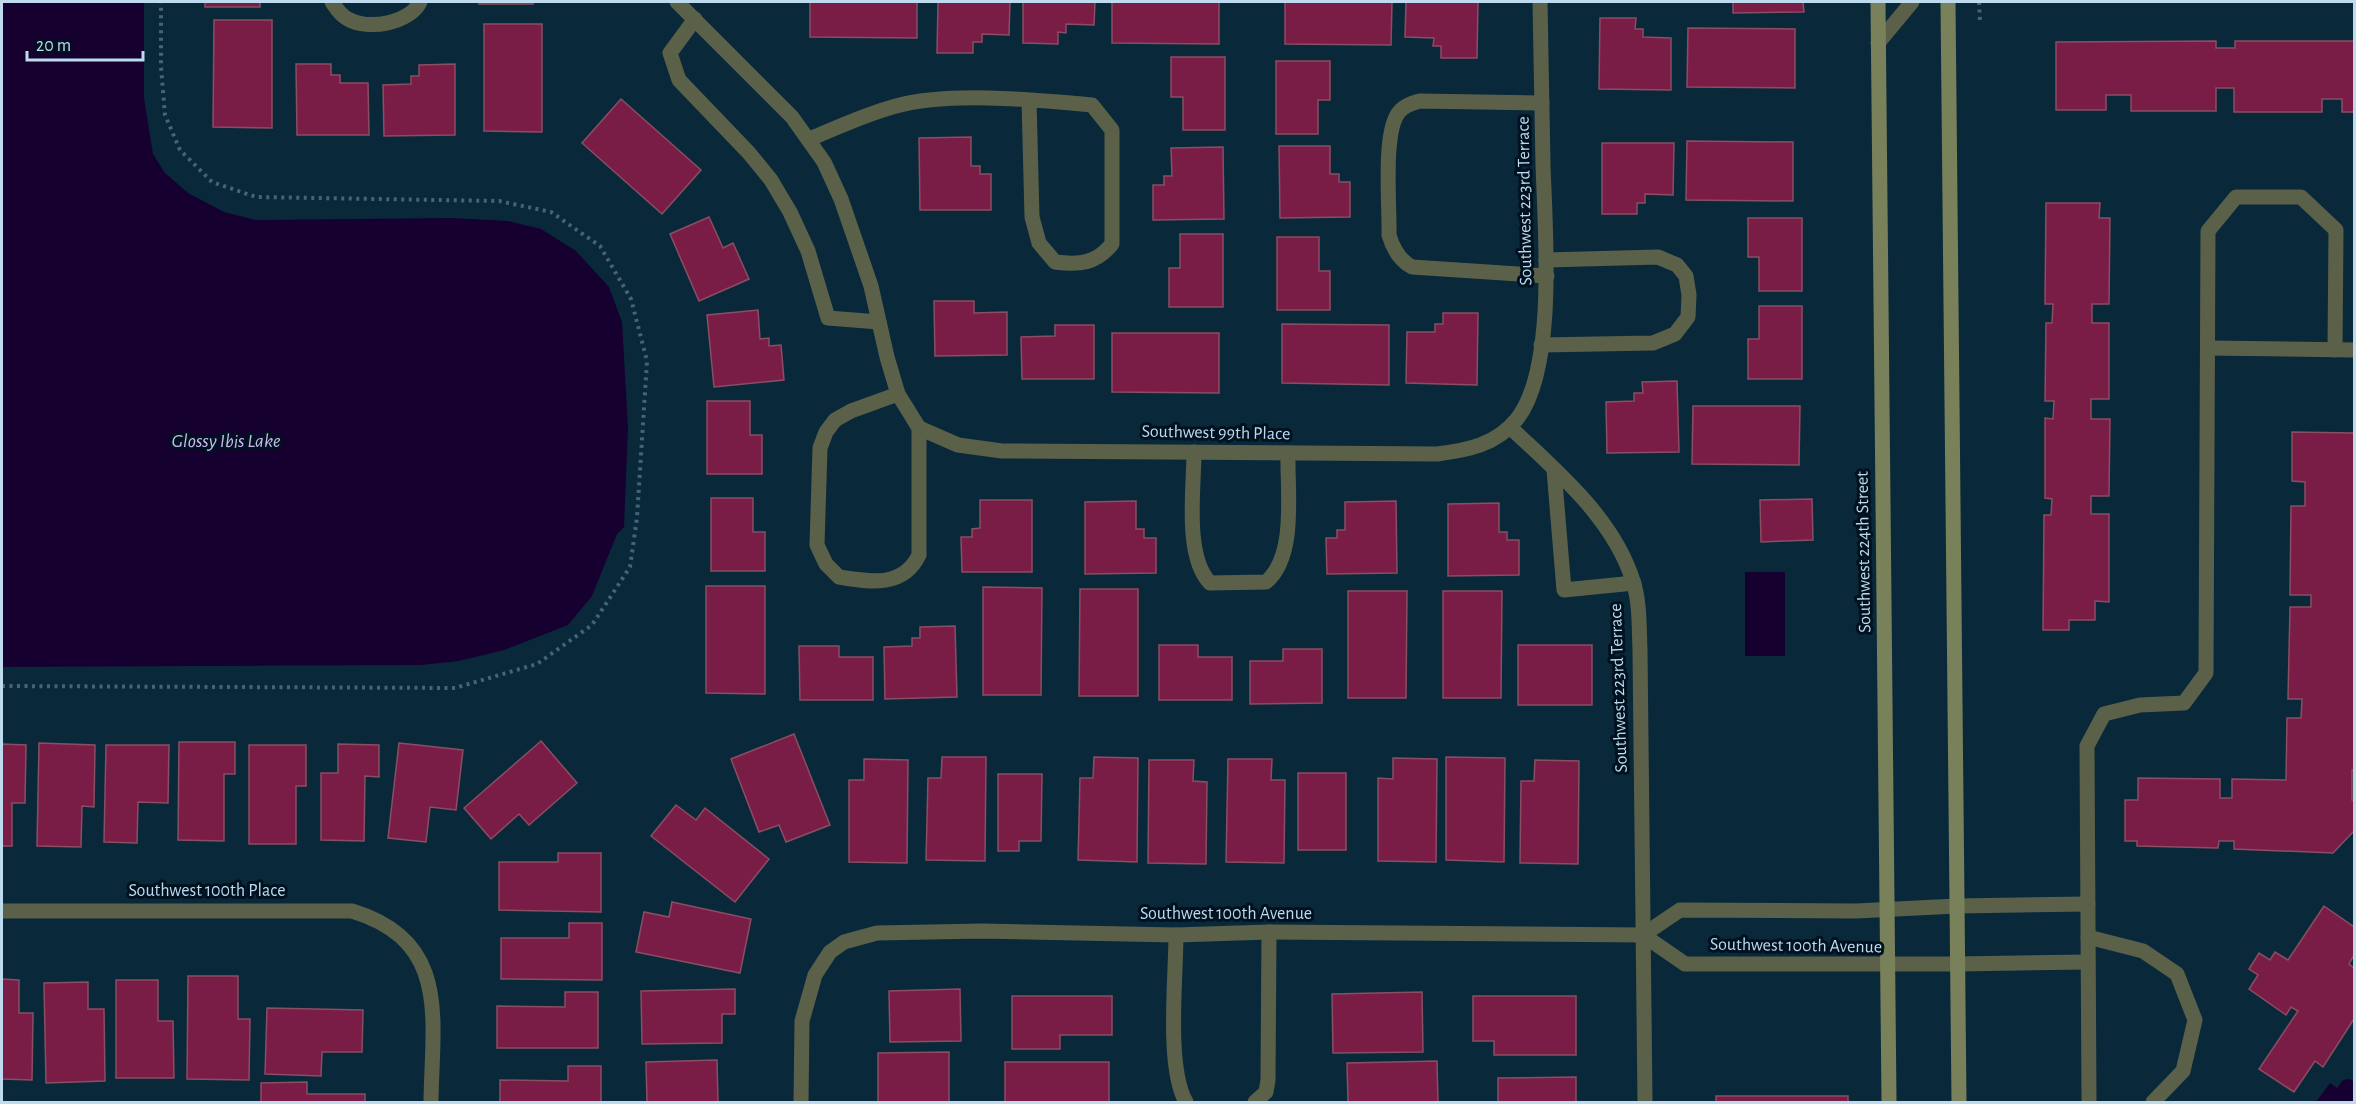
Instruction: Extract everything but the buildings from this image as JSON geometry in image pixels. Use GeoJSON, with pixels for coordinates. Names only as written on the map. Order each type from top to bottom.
{"type":"FeatureCollection","features":[{"type":"Feature","properties":{"kind":"street"},"geometry":{"type":"LineString","coordinates":[[332,2],[347,19],[358,23],[394,22],[406,18],[420,2]]}},
{"type":"Feature","properties":{"kind":"street"},"geometry":{"type":"LineString","coordinates":[[677,2],[771,93],[810,139],[841,198],[871,286],[898,394],[919,428],[919,555],[913,568],[903,576],[890,580],[839,577],[826,564],[817,545],[820,448],[826,432],[835,420],[898,394]]}},
{"type":"Feature","properties":{"kind":"street","name":"Southwest 223rd Terrace"},"geometry":{"type":"LineString","coordinates":[[1540,2],[1547,276],[1541,345],[1527,404],[1510,426],[1554,470],[1609,532],[1623,556],[1634,583],[1640,650],[1645,1102]]}},
{"type":"Feature","properties":{"kind":"street","name":"Southwest 224th Street"},"geometry":{"type":"LineString","coordinates":[[1878,2],[1889,1102]]}},
{"type":"Feature","properties":{"kind":"street"},"geometry":{"type":"LineString","coordinates":[[1878,43],[1912,2]]}},
{"type":"Feature","properties":{"kind":"street"},"geometry":{"type":"LineString","coordinates":[[1948,2],[1959,1102]]}},
{"type":"Feature","properties":{"kind":"street"},"geometry":{"type":"LineString","coordinates":[[695,19],[670,53],[679,80],[730,131],[771,180],[790,212],[808,251],[828,318],[879,322]]}},
{"type":"Feature","properties":{"kind":"street"},"geometry":{"type":"LineString","coordinates":[[810,139],[861,117],[898,105],[941,100],[1029,100],[1092,105],[1112,130],[1112,244],[1101,257],[1074,265],[1055,262],[1039,243],[1032,217],[1029,100]]}},
{"type":"Feature","properties":{"kind":"street"},"geometry":{"type":"LineString","coordinates":[[1542,103],[1420,101],[1409,104],[1398,112],[1391,128],[1389,235],[1392,246],[1399,256],[1412,267],[1547,276]]}},
{"type":"Feature","properties":{"kind":"street"},"geometry":{"type":"LineString","coordinates":[[2089,1102],[2087,746],[2104,714],[2140,705],[2184,703],[2206,672],[2208,231],[2236,197],[2301,197],[2336,230],[2335,350]]}},
{"type":"Feature","properties":{"kind":"street"},"geometry":{"type":"LineString","coordinates":[[1541,345],[1653,343],[1675,334],[1688,317],[1689,295],[1686,276],[1677,265],[1658,257],[1546,260]]}},
{"type":"Feature","properties":{"kind":"street"},"geometry":{"type":"LineString","coordinates":[[2208,348],[2355,350]]}},
{"type":"Feature","properties":{"kind":"street","name":"Southwest 99th Place"},"geometry":{"type":"LineString","coordinates":[[919,428],[939,438],[977,449],[1437,454],[1471,449],[1489,443],[1510,426]]}},
{"type":"Feature","properties":{"kind":"street"},"geometry":{"type":"LineString","coordinates":[[1194,452],[1194,550],[1203,575],[1210,583],[1266,582],[1279,568],[1286,550],[1288,453]]}},
{"type":"Feature","properties":{"kind":"street"},"geometry":{"type":"LineString","coordinates":[[1554,470],[1564,590],[1634,583]]}},
{"type":"Feature","properties":{"kind":"street","name":"Southwest 100th Avenue"},"geometry":{"type":"LineString","coordinates":[[1643,935],[1680,910],[1888,910],[1957,906],[2088,904]]}},
{"type":"Feature","properties":{"kind":"street","name":"Southwest 100th Place"},"geometry":{"type":"LineString","coordinates":[[2,911],[352,911],[379,920],[405,938],[419,956],[431,996],[431,1102]]}},
{"type":"Feature","properties":{"kind":"street","name":"Southwest 100th Avenue"},"geometry":{"type":"LineString","coordinates":[[801,1102],[802,1021],[810,987],[820,964],[830,952],[844,942],[877,933],[896,931],[1176,935],[1269,932],[1643,935],[1685,964],[1888,966],[2088,962]]}},
{"type":"Feature","properties":{"kind":"street"},"geometry":{"type":"LineString","coordinates":[[1255,1102],[1266,1092],[1268,1080],[1269,932]]}},
{"type":"Feature","properties":{"kind":"street"},"geometry":{"type":"LineString","coordinates":[[1176,935],[1175,1050],[1177,1078],[1186,1102]]}},
{"type":"Feature","properties":{"kind":"street"},"geometry":{"type":"LineString","coordinates":[[2088,937],[2143,951],[2177,974],[2195,1020],[2183,1071],[2153,1102]]}},
{"type":"Feature","properties":{"kind":"path"},"geometry":{"type":"LineString","coordinates":[[2,686],[455,688],[537,664],[592,625],[630,567],[637,518],[647,361],[632,299],[600,246],[551,212],[499,201],[256,197],[212,182],[180,150],[165,115],[161,67],[161,2]]}},
{"type":"Feature","properties":{"kind":"path"},"geometry":{"type":"LineString","coordinates":[[1979,2],[1980,21]]}},
{"type":"Feature","properties":{"kind":"water","name":"Glossy Ibis Lake"},"geometry":{"type":"Polygon","coordinates":[[[2,2],[144,2],[144,98],[153,154],[165,173],[188,193],[224,212],[256,220],[452,218],[508,221],[541,229],[576,251],[609,287],[622,322],[628,428],[624,527],[617,534],[592,596],[568,625],[504,650],[459,661],[421,665],[2,667],[2,2]]]}},
{"type":"Feature","properties":{"kind":"water"},"geometry":{"type":"Polygon","coordinates":[[[1745,572],[1785,572],[1785,656],[1745,656],[1745,572]]]}},
{"type":"Feature","properties":{"kind":"water"},"geometry":{"type":"Polygon","coordinates":[[[2350,1079],[2354,1082],[2354,1102],[2316,1102],[2330,1083],[2337,1088],[2343,1080],[2350,1079]]]}}]}
